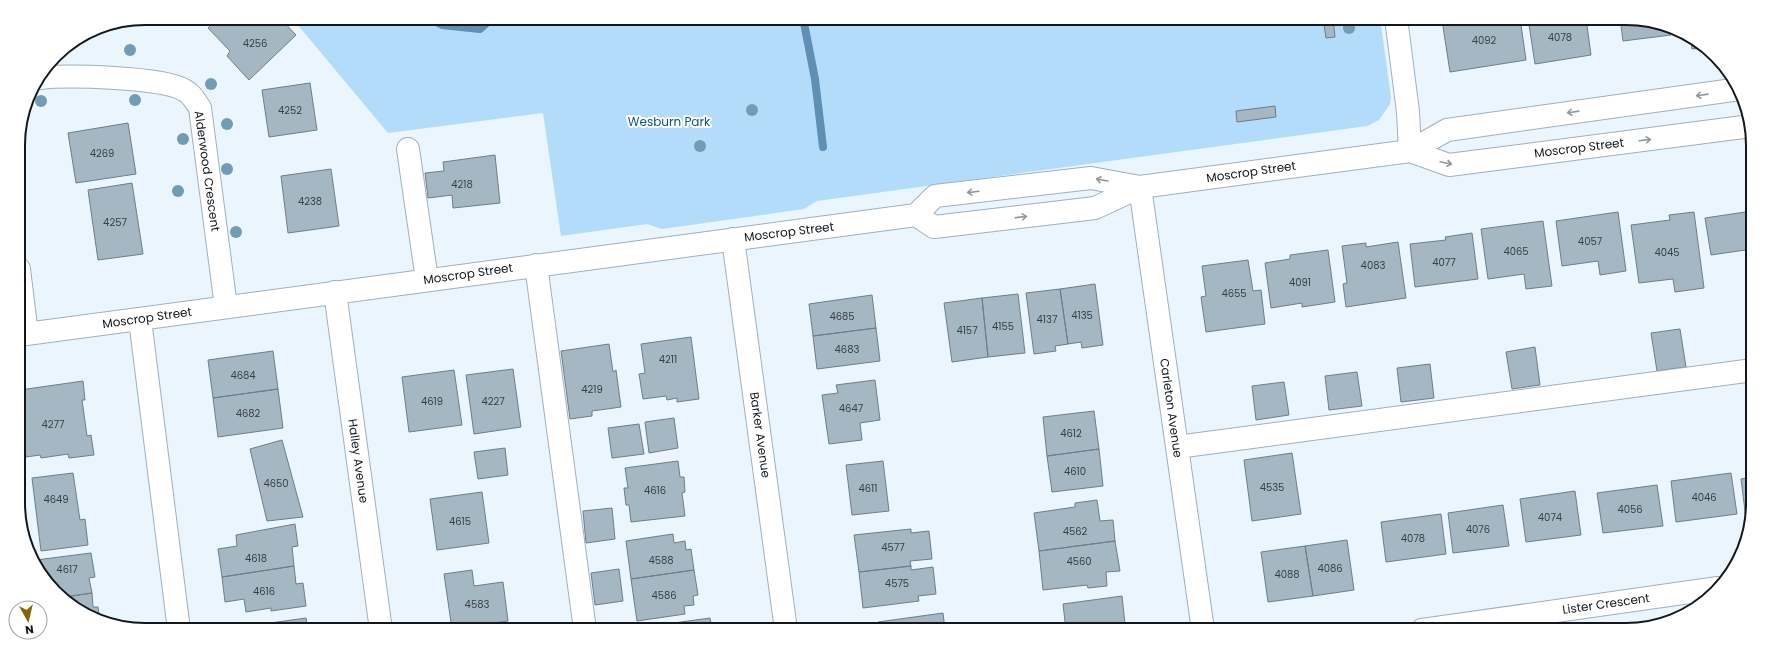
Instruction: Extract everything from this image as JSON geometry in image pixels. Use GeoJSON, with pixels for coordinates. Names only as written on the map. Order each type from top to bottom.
{"type":"FeatureCollection","features":[{"type":"Feature","properties":{"kind":"street"},"geometry":{"type":"LineString","coordinates":[[1397,25],[1408,112],[1410,151]]}},
{"type":"Feature","properties":{"kind":"street","name":"Alderwood Crescent"},"geometry":{"type":"LineString","coordinates":[[46,77],[58,76],[122,79],[174,85],[193,97],[200,108],[226,307]]}},
{"type":"Feature","properties":{"kind":"street","name":"Moscrop Street"},"geometry":{"type":"LineString","coordinates":[[916,215],[934,227],[1095,208],[1140,187],[1410,151],[1447,130],[1733,90]]}},
{"type":"Feature","properties":{"kind":"street","name":"Moscrop Street"},"geometry":{"type":"LineString","coordinates":[[1410,151],[1449,165],[1745,127]]}},
{"type":"Feature","properties":{"kind":"street"},"geometry":{"type":"LineString","coordinates":[[408,149],[427,280]]}},
{"type":"Feature","properties":{"kind":"street","name":"Moscrop Street"},"geometry":{"type":"LineString","coordinates":[[25,334],[140,320],[335,292],[916,215],[935,196],[1091,178],[1140,187]]}},
{"type":"Feature","properties":{"kind":"street","name":"Carleton Avenue"},"geometry":{"type":"LineString","coordinates":[[1140,187],[1202,623]]}},
{"type":"Feature","properties":{"kind":"street","name":"Barker Avenue"},"geometry":{"type":"LineString","coordinates":[[733,239],[785,623]]}},
{"type":"Feature","properties":{"kind":"street"},"geometry":{"type":"LineString","coordinates":[[536,265],[584,623]]}},
{"type":"Feature","properties":{"kind":"street","name":"Halley Avenue"},"geometry":{"type":"LineString","coordinates":[[335,292],[380,623]]}},
{"type":"Feature","properties":{"kind":"street"},"geometry":{"type":"LineString","coordinates":[[140,320],[178,623]]}},
{"type":"Feature","properties":{"kind":"street"},"geometry":{"type":"LineString","coordinates":[[1177,446],[1746,371]]}},
{"type":"Feature","properties":{"kind":"street","name":"Lister Crescent"},"geometry":{"type":"LineString","coordinates":[[1471,623],[1710,589]]}},
{"type":"Feature","properties":{"kind":"green space","name":"Wesburn Park"},"geometry":{"type":"Polygon","coordinates":[[[298,25],[1381,25],[1391,97],[1390,104],[1379,120],[1367,126],[817,201],[804,209],[662,229],[647,224],[561,236],[543,113],[388,133],[298,25]]]}},
{"type":"Feature","properties":{"kind":"building"},"geometry":{"type":"Polygon","coordinates":[[[211,25],[287,25],[296,35],[249,80],[227,56],[230,51],[208,28],[211,25]]]}},
{"type":"Feature","properties":{"kind":"building"},"geometry":{"type":"Polygon","coordinates":[[[1324,25],[1334,25],[1335,37],[1326,38],[1324,25]]]}},
{"type":"Feature","properties":{"kind":"building"},"geometry":{"type":"Polygon","coordinates":[[[1443,25],[1521,25],[1526,60],[1450,72],[1443,25]]]}},
{"type":"Feature","properties":{"kind":"building"},"geometry":{"type":"Polygon","coordinates":[[[1529,25],[1587,25],[1591,55],[1535,64],[1529,25]]]}},
{"type":"Feature","properties":{"kind":"building"},"geometry":{"type":"Polygon","coordinates":[[[1621,25],[1642,26],[1671,34],[1671,35],[1623,41],[1621,25]]]}},
{"type":"Feature","properties":{"kind":"building"},"geometry":{"type":"Polygon","coordinates":[[[1691,44],[1697,48],[1692,49],[1691,44]]]}},
{"type":"Feature","properties":{"kind":"building"},"geometry":{"type":"Polygon","coordinates":[[[310,83],[317,130],[269,137],[262,90],[310,83]]]}},
{"type":"Feature","properties":{"kind":"building"},"geometry":{"type":"Polygon","coordinates":[[[1275,106],[1276,117],[1237,122],[1236,111],[1275,106]]]}},
{"type":"Feature","properties":{"kind":"building"},"geometry":{"type":"Polygon","coordinates":[[[128,123],[136,174],[76,183],[68,133],[128,123]]]}},
{"type":"Feature","properties":{"kind":"building"},"geometry":{"type":"Polygon","coordinates":[[[495,155],[500,203],[453,208],[452,195],[428,198],[425,173],[444,171],[443,162],[495,155]]]}},
{"type":"Feature","properties":{"kind":"building"},"geometry":{"type":"Polygon","coordinates":[[[331,169],[339,226],[288,233],[281,176],[331,169]]]}},
{"type":"Feature","properties":{"kind":"building"},"geometry":{"type":"Polygon","coordinates":[[[132,183],[143,254],[98,260],[88,190],[132,183]]]}},
{"type":"Feature","properties":{"kind":"building"},"geometry":{"type":"Polygon","coordinates":[[[1618,212],[1626,271],[1600,275],[1598,261],[1562,266],[1556,221],[1618,212]]]}},
{"type":"Feature","properties":{"kind":"building"},"geometry":{"type":"Polygon","coordinates":[[[1694,212],[1704,288],[1675,292],[1673,279],[1639,283],[1631,225],[1670,220],[1669,215],[1694,212]]]}},
{"type":"Feature","properties":{"kind":"building"},"geometry":{"type":"Polygon","coordinates":[[[1746,212],[1746,250],[1711,255],[1705,218],[1746,212]]]}},
{"type":"Feature","properties":{"kind":"building"},"geometry":{"type":"Polygon","coordinates":[[[1543,221],[1552,286],[1526,289],[1524,274],[1488,279],[1481,229],[1543,221]]]}},
{"type":"Feature","properties":{"kind":"building"},"geometry":{"type":"Polygon","coordinates":[[[1472,233],[1478,279],[1415,287],[1410,244],[1446,240],[1445,237],[1472,233]]]}},
{"type":"Feature","properties":{"kind":"building"},"geometry":{"type":"Polygon","coordinates":[[[1398,242],[1406,298],[1346,307],[1343,284],[1347,283],[1342,246],[1366,243],[1366,247],[1398,242]]]}},
{"type":"Feature","properties":{"kind":"building"},"geometry":{"type":"Polygon","coordinates":[[[1328,250],[1335,302],[1302,307],[1302,303],[1271,308],[1265,263],[1290,259],[1290,255],[1328,250]]]}},
{"type":"Feature","properties":{"kind":"building"},"geometry":{"type":"Polygon","coordinates":[[[1248,260],[1253,291],[1261,290],[1265,324],[1206,332],[1201,297],[1206,296],[1202,266],[1248,260]]]}},
{"type":"Feature","properties":{"kind":"building"},"geometry":{"type":"Polygon","coordinates":[[[1095,284],[1103,345],[1082,348],[1081,342],[1068,344],[1060,289],[1095,284]]]}},
{"type":"Feature","properties":{"kind":"building"},"geometry":{"type":"Polygon","coordinates":[[[1060,289],[1068,344],[1055,346],[1056,351],[1034,354],[1026,293],[1060,289]]]}},
{"type":"Feature","properties":{"kind":"building"},"geometry":{"type":"Polygon","coordinates":[[[1018,294],[1025,353],[988,357],[982,298],[1018,294]]]}},
{"type":"Feature","properties":{"kind":"building"},"geometry":{"type":"Polygon","coordinates":[[[872,295],[876,328],[813,336],[809,304],[872,295]]]}},
{"type":"Feature","properties":{"kind":"building"},"geometry":{"type":"Polygon","coordinates":[[[982,298],[988,357],[952,362],[944,303],[982,298]]]}},
{"type":"Feature","properties":{"kind":"building"},"geometry":{"type":"Polygon","coordinates":[[[876,328],[880,361],[817,369],[813,336],[876,328]]]}},
{"type":"Feature","properties":{"kind":"building"},"geometry":{"type":"Polygon","coordinates":[[[1680,329],[1686,367],[1657,371],[1651,333],[1680,329]]]}},
{"type":"Feature","properties":{"kind":"building"},"geometry":{"type":"Polygon","coordinates":[[[691,337],[699,399],[677,402],[677,398],[667,400],[666,396],[643,399],[639,374],[645,373],[641,344],[691,337]]]}},
{"type":"Feature","properties":{"kind":"building"},"geometry":{"type":"Polygon","coordinates":[[[609,344],[613,372],[616,370],[621,407],[592,411],[592,416],[570,419],[561,351],[609,344]]]}},
{"type":"Feature","properties":{"kind":"building"},"geometry":{"type":"Polygon","coordinates":[[[1535,347],[1540,385],[1512,389],[1506,352],[1535,347]]]}},
{"type":"Feature","properties":{"kind":"building"},"geometry":{"type":"Polygon","coordinates":[[[273,351],[278,389],[213,398],[208,360],[273,351]]]}},
{"type":"Feature","properties":{"kind":"building"},"geometry":{"type":"Polygon","coordinates":[[[1430,364],[1434,398],[1401,402],[1397,368],[1430,364]]]}},
{"type":"Feature","properties":{"kind":"building"},"geometry":{"type":"Polygon","coordinates":[[[513,369],[521,427],[474,434],[466,375],[513,369]]]}},
{"type":"Feature","properties":{"kind":"building"},"geometry":{"type":"Polygon","coordinates":[[[454,370],[462,425],[409,432],[402,377],[454,370]]]}},
{"type":"Feature","properties":{"kind":"building"},"geometry":{"type":"Polygon","coordinates":[[[1357,372],[1362,406],[1329,410],[1325,376],[1357,372]]]}},
{"type":"Feature","properties":{"kind":"building"},"geometry":{"type":"Polygon","coordinates":[[[875,380],[880,420],[860,423],[862,440],[829,444],[822,395],[838,393],[836,385],[875,380]]]}},
{"type":"Feature","properties":{"kind":"building"},"geometry":{"type":"Polygon","coordinates":[[[83,381],[85,400],[82,400],[87,436],[91,435],[94,455],[69,458],[68,454],[41,458],[40,455],[26,457],[25,389],[83,381]]]}},
{"type":"Feature","properties":{"kind":"building"},"geometry":{"type":"Polygon","coordinates":[[[1284,382],[1289,415],[1256,420],[1252,386],[1284,382]]]}},
{"type":"Feature","properties":{"kind":"building"},"geometry":{"type":"Polygon","coordinates":[[[278,389],[283,428],[218,437],[213,398],[278,389]]]}},
{"type":"Feature","properties":{"kind":"building"},"geometry":{"type":"Polygon","coordinates":[[[1094,411],[1099,449],[1047,456],[1043,417],[1094,411]]]}},
{"type":"Feature","properties":{"kind":"building"},"geometry":{"type":"Polygon","coordinates":[[[674,418],[678,448],[649,453],[645,422],[674,418]]]}},
{"type":"Feature","properties":{"kind":"building"},"geometry":{"type":"Polygon","coordinates":[[[639,424],[644,454],[612,458],[608,428],[639,424]]]}},
{"type":"Feature","properties":{"kind":"building"},"geometry":{"type":"Polygon","coordinates":[[[282,440],[303,517],[267,521],[250,449],[282,440]]]}},
{"type":"Feature","properties":{"kind":"building"},"geometry":{"type":"Polygon","coordinates":[[[505,448],[508,475],[478,479],[474,452],[505,448]]]}},
{"type":"Feature","properties":{"kind":"building"},"geometry":{"type":"Polygon","coordinates":[[[1099,449],[1103,486],[1052,492],[1047,456],[1099,449]]]}},
{"type":"Feature","properties":{"kind":"building"},"geometry":{"type":"Polygon","coordinates":[[[1292,453],[1301,514],[1252,521],[1244,460],[1292,453]]]}},
{"type":"Feature","properties":{"kind":"building"},"geometry":{"type":"Polygon","coordinates":[[[678,461],[680,477],[684,477],[685,492],[682,493],[685,516],[631,522],[629,505],[626,505],[624,488],[628,488],[625,468],[678,461]]]}},
{"type":"Feature","properties":{"kind":"building"},"geometry":{"type":"Polygon","coordinates":[[[883,461],[889,511],[852,515],[846,465],[883,461]]]}},
{"type":"Feature","properties":{"kind":"building"},"geometry":{"type":"Polygon","coordinates":[[[73,473],[80,520],[85,519],[88,545],[41,551],[32,478],[73,473]]]}},
{"type":"Feature","properties":{"kind":"building"},"geometry":{"type":"Polygon","coordinates":[[[1731,473],[1737,514],[1676,522],[1671,481],[1731,473]]]}},
{"type":"Feature","properties":{"kind":"building"},"geometry":{"type":"Polygon","coordinates":[[[1746,478],[1745,514],[1741,479],[1746,478]]]}},
{"type":"Feature","properties":{"kind":"building"},"geometry":{"type":"Polygon","coordinates":[[[1657,485],[1663,526],[1603,533],[1597,493],[1657,485]]]}},
{"type":"Feature","properties":{"kind":"building"},"geometry":{"type":"Polygon","coordinates":[[[1575,491],[1581,535],[1526,542],[1520,499],[1575,491]]]}},
{"type":"Feature","properties":{"kind":"building"},"geometry":{"type":"Polygon","coordinates":[[[482,492],[489,543],[437,550],[430,499],[482,492]]]}},
{"type":"Feature","properties":{"kind":"building"},"geometry":{"type":"Polygon","coordinates":[[[1097,500],[1100,521],[1113,520],[1115,541],[1039,551],[1034,513],[1075,507],[1075,503],[1097,500]]]}},
{"type":"Feature","properties":{"kind":"building"},"geometry":{"type":"Polygon","coordinates":[[[1503,505],[1509,546],[1453,553],[1448,513],[1503,505]]]}},
{"type":"Feature","properties":{"kind":"building"},"geometry":{"type":"Polygon","coordinates":[[[612,508],[615,539],[586,543],[583,511],[612,508]]]}},
{"type":"Feature","properties":{"kind":"building"},"geometry":{"type":"Polygon","coordinates":[[[1441,514],[1446,554],[1386,562],[1381,522],[1441,514]]]}},
{"type":"Feature","properties":{"kind":"building"},"geometry":{"type":"Polygon","coordinates":[[[295,524],[298,546],[292,547],[294,566],[222,577],[218,549],[237,546],[236,535],[295,524]]]}},
{"type":"Feature","properties":{"kind":"building"},"geometry":{"type":"Polygon","coordinates":[[[911,529],[911,533],[929,531],[932,559],[910,561],[911,566],[859,572],[854,535],[911,529]]]}},
{"type":"Feature","properties":{"kind":"building"},"geometry":{"type":"Polygon","coordinates":[[[673,534],[674,543],[685,541],[686,550],[691,549],[694,570],[631,579],[626,541],[673,534]]]}},
{"type":"Feature","properties":{"kind":"building"},"geometry":{"type":"Polygon","coordinates":[[[1347,540],[1354,590],[1313,596],[1305,546],[1347,540]]]}},
{"type":"Feature","properties":{"kind":"building"},"geometry":{"type":"Polygon","coordinates":[[[1115,541],[1120,571],[1106,572],[1107,586],[1088,588],[1087,585],[1043,590],[1039,551],[1115,541]]]}},
{"type":"Feature","properties":{"kind":"building"},"geometry":{"type":"Polygon","coordinates":[[[1305,546],[1313,596],[1268,602],[1261,552],[1305,546]]]}},
{"type":"Feature","properties":{"kind":"building"},"geometry":{"type":"Polygon","coordinates":[[[91,553],[95,577],[89,578],[92,593],[70,596],[55,582],[39,560],[91,553]]]}},
{"type":"Feature","properties":{"kind":"building"},"geometry":{"type":"Polygon","coordinates":[[[294,566],[296,584],[303,583],[306,606],[271,611],[271,608],[246,612],[244,599],[225,602],[222,577],[294,566]]]}},
{"type":"Feature","properties":{"kind":"building"},"geometry":{"type":"Polygon","coordinates":[[[911,566],[911,570],[933,567],[936,594],[918,596],[919,601],[863,608],[859,572],[911,566]]]}},
{"type":"Feature","properties":{"kind":"building"},"geometry":{"type":"Polygon","coordinates":[[[619,569],[623,601],[595,605],[591,573],[619,569]]]}},
{"type":"Feature","properties":{"kind":"building"},"geometry":{"type":"Polygon","coordinates":[[[472,570],[474,586],[503,582],[508,621],[494,623],[451,623],[444,574],[472,570]]]}},
{"type":"Feature","properties":{"kind":"building"},"geometry":{"type":"Polygon","coordinates":[[[694,570],[698,595],[693,596],[694,605],[684,606],[685,614],[637,621],[631,579],[694,570]]]}},
{"type":"Feature","properties":{"kind":"building"},"geometry":{"type":"Polygon","coordinates":[[[92,593],[93,607],[98,607],[99,614],[78,603],[70,596],[92,593]]]}},
{"type":"Feature","properties":{"kind":"building"},"geometry":{"type":"Polygon","coordinates":[[[1122,596],[1125,623],[1065,623],[1063,604],[1122,596]]]}},
{"type":"Feature","properties":{"kind":"building"},"geometry":{"type":"Polygon","coordinates":[[[943,613],[944,623],[878,623],[943,613]]]}},
{"type":"Feature","properties":{"kind":"building"},"geometry":{"type":"Polygon","coordinates":[[[306,618],[307,623],[270,623],[306,618]]]}},
{"type":"Feature","properties":{"kind":"building"},"geometry":{"type":"Polygon","coordinates":[[[710,618],[711,623],[674,623],[710,618]]]}},
{"type":"Feature","properties":{"kind":"waterway"},"geometry":{"type":"LineString","coordinates":[[442,25],[480,29],[484,25]]}},
{"type":"Feature","properties":{"kind":"waterway"},"geometry":{"type":"LineString","coordinates":[[804,25],[815,79],[823,147]]}}]}
